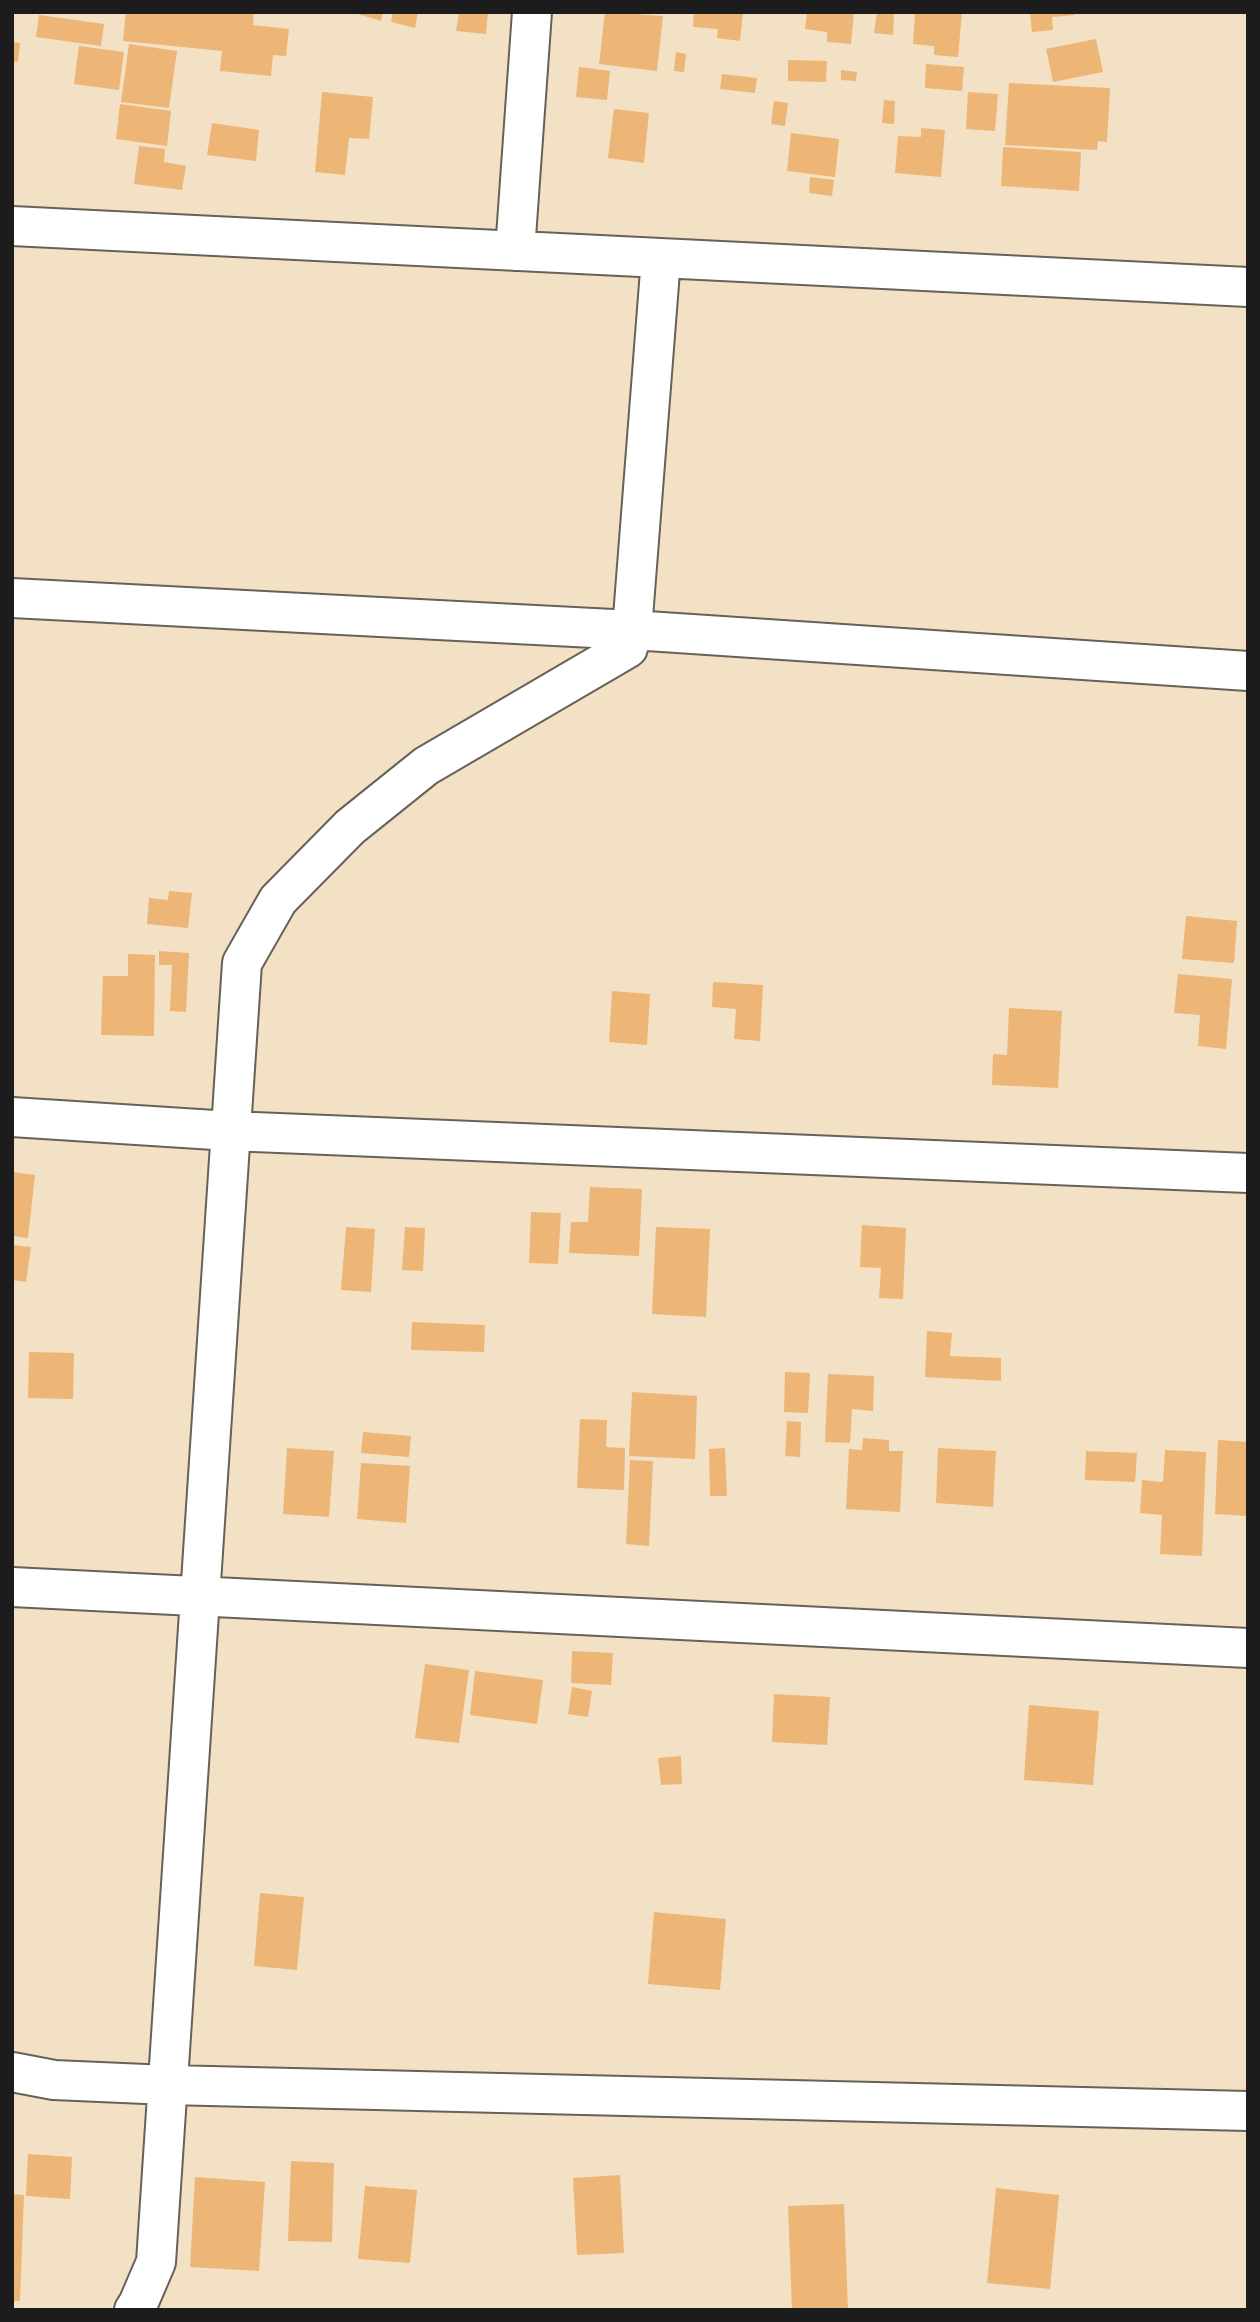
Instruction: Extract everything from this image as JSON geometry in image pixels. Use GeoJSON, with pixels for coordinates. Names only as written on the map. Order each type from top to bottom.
{"type":"FeatureCollection","features":[{"type":"Feature","properties":{"kind":"street"},"geometry":{"type":"LineString","coordinates":[[515,251],[532,12]]}},
{"type":"Feature","properties":{"kind":"street"},"geometry":{"type":"LineString","coordinates":[[12,226],[1248,288]]}},
{"type":"Feature","properties":{"kind":"street"},"geometry":{"type":"LineString","coordinates":[[134,2310],[156,2262],[242,963],[278,900],[350,827],[426,766],[628,648],[632,630],[662,258]]}},
{"type":"Feature","properties":{"kind":"street"},"geometry":{"type":"LineString","coordinates":[[12,598],[632,630],[1248,671]]}},
{"type":"Feature","properties":{"kind":"street"},"geometry":{"type":"LineString","coordinates":[[12,1117],[230,1131],[1248,1173]]}},
{"type":"Feature","properties":{"kind":"street"},"geometry":{"type":"LineString","coordinates":[[12,1587],[1248,1648]]}},
{"type":"Feature","properties":{"kind":"street"},"geometry":{"type":"LineString","coordinates":[[12,2072],[54,2080],[168,2085],[1248,2111]]}},
{"type":"Feature","properties":{"kind":"building"},"geometry":{"type":"Polygon","coordinates":[[[126,12],[254,12],[253,25],[289,29],[286,56],[273,55],[271,76],[220,71],[222,51],[123,41],[126,12]]]}},
{"type":"Feature","properties":{"kind":"building"},"geometry":{"type":"Polygon","coordinates":[[[351,12],[383,12],[381,21],[351,12]]]}},
{"type":"Feature","properties":{"kind":"building"},"geometry":{"type":"Polygon","coordinates":[[[393,12],[418,12],[415,28],[391,22],[393,12]]]}},
{"type":"Feature","properties":{"kind":"building"},"geometry":{"type":"Polygon","coordinates":[[[459,12],[488,12],[486,34],[456,31],[459,12]]]}},
{"type":"Feature","properties":{"kind":"building"},"geometry":{"type":"Polygon","coordinates":[[[605,12],[663,16],[657,71],[599,64],[605,12]]]}},
{"type":"Feature","properties":{"kind":"building"},"geometry":{"type":"Polygon","coordinates":[[[694,12],[743,12],[740,41],[717,38],[718,29],[693,27],[694,12]]]}},
{"type":"Feature","properties":{"kind":"building"},"geometry":{"type":"Polygon","coordinates":[[[807,12],[854,12],[851,44],[827,42],[827,32],[805,29],[807,12]]]}},
{"type":"Feature","properties":{"kind":"building"},"geometry":{"type":"Polygon","coordinates":[[[877,12],[894,14],[893,35],[874,33],[877,12]]]}},
{"type":"Feature","properties":{"kind":"building"},"geometry":{"type":"Polygon","coordinates":[[[915,12],[962,12],[958,57],[934,55],[934,46],[913,44],[915,12]]]}},
{"type":"Feature","properties":{"kind":"building"},"geometry":{"type":"Polygon","coordinates":[[[1030,12],[1075,12],[1075,15],[1052,17],[1053,30],[1032,32],[1030,12]]]}},
{"type":"Feature","properties":{"kind":"building"},"geometry":{"type":"Polygon","coordinates":[[[39,15],[104,24],[101,46],[36,37],[39,15]]]}},
{"type":"Feature","properties":{"kind":"building"},"geometry":{"type":"Polygon","coordinates":[[[1096,39],[1103,72],[1053,82],[1046,49],[1096,39]]]}},
{"type":"Feature","properties":{"kind":"building"},"geometry":{"type":"Polygon","coordinates":[[[12,42],[20,43],[18,62],[12,61],[12,42]]]}},
{"type":"Feature","properties":{"kind":"building"},"geometry":{"type":"Polygon","coordinates":[[[129,44],[177,51],[169,108],[121,102],[129,44]]]}},
{"type":"Feature","properties":{"kind":"building"},"geometry":{"type":"Polygon","coordinates":[[[79,46],[124,52],[119,90],[74,84],[79,46]]]}},
{"type":"Feature","properties":{"kind":"building"},"geometry":{"type":"Polygon","coordinates":[[[676,52],[686,54],[684,72],[674,71],[676,52]]]}},
{"type":"Feature","properties":{"kind":"building"},"geometry":{"type":"Polygon","coordinates":[[[788,60],[827,61],[826,82],[788,81],[788,60]]]}},
{"type":"Feature","properties":{"kind":"building"},"geometry":{"type":"Polygon","coordinates":[[[926,64],[964,67],[962,91],[925,88],[926,64]]]}},
{"type":"Feature","properties":{"kind":"building"},"geometry":{"type":"Polygon","coordinates":[[[579,67],[610,71],[607,100],[576,97],[579,67]]]}},
{"type":"Feature","properties":{"kind":"building"},"geometry":{"type":"Polygon","coordinates":[[[841,70],[857,72],[856,81],[841,80],[841,70]]]}},
{"type":"Feature","properties":{"kind":"building"},"geometry":{"type":"Polygon","coordinates":[[[722,74],[757,78],[755,93],[720,89],[722,74]]]}},
{"type":"Feature","properties":{"kind":"building"},"geometry":{"type":"Polygon","coordinates":[[[1009,83],[1110,88],[1107,142],[1098,141],[1097,150],[1005,145],[1009,83]]]}},
{"type":"Feature","properties":{"kind":"building"},"geometry":{"type":"Polygon","coordinates":[[[322,92],[373,97],[369,139],[349,138],[345,175],[315,172],[322,92]]]}},
{"type":"Feature","properties":{"kind":"building"},"geometry":{"type":"Polygon","coordinates":[[[968,92],[998,94],[995,131],[966,129],[968,92]]]}},
{"type":"Feature","properties":{"kind":"building"},"geometry":{"type":"Polygon","coordinates":[[[884,100],[895,101],[894,124],[882,123],[884,100]]]}},
{"type":"Feature","properties":{"kind":"building"},"geometry":{"type":"Polygon","coordinates":[[[774,101],[788,103],[785,126],[771,124],[774,101]]]}},
{"type":"Feature","properties":{"kind":"building"},"geometry":{"type":"Polygon","coordinates":[[[120,104],[171,111],[167,146],[116,139],[120,104]]]}},
{"type":"Feature","properties":{"kind":"building"},"geometry":{"type":"Polygon","coordinates":[[[614,109],[649,113],[644,163],[608,158],[614,109]]]}},
{"type":"Feature","properties":{"kind":"building"},"geometry":{"type":"Polygon","coordinates":[[[212,123],[259,130],[256,161],[207,155],[212,123]]]}},
{"type":"Feature","properties":{"kind":"building"},"geometry":{"type":"Polygon","coordinates":[[[921,128],[945,130],[941,177],[895,173],[898,136],[921,137],[921,128]]]}},
{"type":"Feature","properties":{"kind":"building"},"geometry":{"type":"Polygon","coordinates":[[[791,133],[839,139],[835,177],[787,171],[791,133]]]}},
{"type":"Feature","properties":{"kind":"building"},"geometry":{"type":"Polygon","coordinates":[[[139,146],[165,149],[164,162],[186,166],[182,190],[134,184],[139,146]]]}},
{"type":"Feature","properties":{"kind":"building"},"geometry":{"type":"Polygon","coordinates":[[[1003,147],[1081,152],[1079,191],[1001,186],[1003,147]]]}},
{"type":"Feature","properties":{"kind":"building"},"geometry":{"type":"Polygon","coordinates":[[[810,177],[834,180],[832,196],[809,193],[810,177]]]}},
{"type":"Feature","properties":{"kind":"building"},"geometry":{"type":"Polygon","coordinates":[[[169,891],[192,893],[188,928],[147,924],[149,898],[168,900],[169,891]]]}},
{"type":"Feature","properties":{"kind":"building"},"geometry":{"type":"Polygon","coordinates":[[[1186,916],[1237,921],[1234,963],[1182,959],[1186,916]]]}},
{"type":"Feature","properties":{"kind":"building"},"geometry":{"type":"Polygon","coordinates":[[[159,951],[189,953],[186,1012],[170,1011],[172,965],[159,965],[159,951]]]}},
{"type":"Feature","properties":{"kind":"building"},"geometry":{"type":"Polygon","coordinates":[[[128,954],[155,955],[154,1036],[101,1035],[103,976],[128,976],[128,954]]]}},
{"type":"Feature","properties":{"kind":"building"},"geometry":{"type":"Polygon","coordinates":[[[1178,974],[1232,979],[1226,1049],[1198,1046],[1200,1015],[1174,1013],[1178,974]]]}},
{"type":"Feature","properties":{"kind":"building"},"geometry":{"type":"Polygon","coordinates":[[[713,982],[763,985],[760,1041],[734,1039],[736,1009],[712,1007],[713,982]]]}},
{"type":"Feature","properties":{"kind":"building"},"geometry":{"type":"Polygon","coordinates":[[[612,991],[650,994],[647,1045],[609,1042],[612,991]]]}},
{"type":"Feature","properties":{"kind":"building"},"geometry":{"type":"Polygon","coordinates":[[[1009,1008],[1062,1011],[1058,1088],[992,1085],[993,1054],[1007,1055],[1009,1008]]]}},
{"type":"Feature","properties":{"kind":"building"},"geometry":{"type":"Polygon","coordinates":[[[12,1172],[35,1175],[28,1238],[12,1236],[12,1172]]]}},
{"type":"Feature","properties":{"kind":"building"},"geometry":{"type":"Polygon","coordinates":[[[590,1187],[642,1189],[639,1256],[569,1253],[571,1222],[588,1222],[590,1187]]]}},
{"type":"Feature","properties":{"kind":"building"},"geometry":{"type":"Polygon","coordinates":[[[531,1212],[561,1213],[558,1264],[529,1263],[531,1212]]]}},
{"type":"Feature","properties":{"kind":"building"},"geometry":{"type":"Polygon","coordinates":[[[862,1225],[906,1228],[903,1299],[879,1298],[881,1268],[860,1267],[862,1225]]]}},
{"type":"Feature","properties":{"kind":"building"},"geometry":{"type":"Polygon","coordinates":[[[346,1227],[375,1229],[371,1292],[341,1290],[346,1227]]]}},
{"type":"Feature","properties":{"kind":"building"},"geometry":{"type":"Polygon","coordinates":[[[405,1227],[425,1228],[423,1271],[402,1270],[405,1227]]]}},
{"type":"Feature","properties":{"kind":"building"},"geometry":{"type":"Polygon","coordinates":[[[656,1227],[710,1229],[706,1317],[652,1314],[656,1227]]]}},
{"type":"Feature","properties":{"kind":"building"},"geometry":{"type":"Polygon","coordinates":[[[12,1245],[31,1247],[26,1282],[12,1280],[12,1245]]]}},
{"type":"Feature","properties":{"kind":"building"},"geometry":{"type":"Polygon","coordinates":[[[412,1322],[485,1325],[484,1352],[411,1350],[412,1322]]]}},
{"type":"Feature","properties":{"kind":"building"},"geometry":{"type":"Polygon","coordinates":[[[927,1331],[952,1333],[950,1356],[1001,1358],[1001,1381],[925,1377],[927,1331]]]}},
{"type":"Feature","properties":{"kind":"building"},"geometry":{"type":"Polygon","coordinates":[[[29,1352],[74,1353],[73,1399],[28,1398],[29,1352]]]}},
{"type":"Feature","properties":{"kind":"building"},"geometry":{"type":"Polygon","coordinates":[[[785,1372],[810,1373],[808,1413],[784,1412],[785,1372]]]}},
{"type":"Feature","properties":{"kind":"building"},"geometry":{"type":"Polygon","coordinates":[[[828,1374],[874,1376],[873,1411],[852,1409],[850,1443],[825,1442],[828,1374]]]}},
{"type":"Feature","properties":{"kind":"building"},"geometry":{"type":"Polygon","coordinates":[[[632,1392],[697,1396],[695,1459],[629,1456],[632,1392]]]}},
{"type":"Feature","properties":{"kind":"building"},"geometry":{"type":"Polygon","coordinates":[[[580,1419],[607,1420],[606,1447],[625,1448],[624,1490],[577,1488],[580,1419]]]}},
{"type":"Feature","properties":{"kind":"building"},"geometry":{"type":"Polygon","coordinates":[[[787,1421],[801,1422],[800,1457],[785,1456],[787,1421]]]}},
{"type":"Feature","properties":{"kind":"building"},"geometry":{"type":"Polygon","coordinates":[[[363,1432],[411,1436],[409,1457],[361,1453],[363,1432]]]}},
{"type":"Feature","properties":{"kind":"building"},"geometry":{"type":"Polygon","coordinates":[[[863,1438],[889,1440],[889,1451],[903,1451],[900,1512],[846,1509],[849,1449],[862,1450],[863,1438]]]}},
{"type":"Feature","properties":{"kind":"building"},"geometry":{"type":"Polygon","coordinates":[[[1218,1440],[1248,1442],[1248,1516],[1215,1514],[1218,1440]]]}},
{"type":"Feature","properties":{"kind":"building"},"geometry":{"type":"Polygon","coordinates":[[[287,1448],[334,1451],[329,1517],[283,1514],[287,1448]]]}},
{"type":"Feature","properties":{"kind":"building"},"geometry":{"type":"Polygon","coordinates":[[[725,1448],[727,1496],[710,1496],[709,1449],[725,1448]]]}},
{"type":"Feature","properties":{"kind":"building"},"geometry":{"type":"Polygon","coordinates":[[[938,1448],[996,1451],[993,1507],[936,1503],[938,1448]]]}},
{"type":"Feature","properties":{"kind":"building"},"geometry":{"type":"Polygon","coordinates":[[[1165,1450],[1206,1452],[1202,1556],[1160,1554],[1162,1515],[1140,1513],[1142,1480],[1163,1482],[1165,1450]]]}},
{"type":"Feature","properties":{"kind":"building"},"geometry":{"type":"Polygon","coordinates":[[[1086,1451],[1137,1453],[1135,1482],[1085,1480],[1086,1451]]]}},
{"type":"Feature","properties":{"kind":"building"},"geometry":{"type":"Polygon","coordinates":[[[630,1460],[653,1461],[649,1546],[626,1544],[630,1460]]]}},
{"type":"Feature","properties":{"kind":"building"},"geometry":{"type":"Polygon","coordinates":[[[361,1463],[410,1466],[406,1523],[357,1519],[361,1463]]]}},
{"type":"Feature","properties":{"kind":"building"},"geometry":{"type":"Polygon","coordinates":[[[572,1651],[613,1653],[611,1685],[571,1683],[572,1651]]]}},
{"type":"Feature","properties":{"kind":"building"},"geometry":{"type":"Polygon","coordinates":[[[425,1664],[469,1670],[459,1743],[415,1738],[425,1664]]]}},
{"type":"Feature","properties":{"kind":"building"},"geometry":{"type":"Polygon","coordinates":[[[475,1671],[543,1680],[537,1724],[470,1715],[475,1671]]]}},
{"type":"Feature","properties":{"kind":"building"},"geometry":{"type":"Polygon","coordinates":[[[572,1687],[592,1691],[588,1717],[568,1714],[572,1687]]]}},
{"type":"Feature","properties":{"kind":"building"},"geometry":{"type":"Polygon","coordinates":[[[774,1694],[830,1697],[827,1745],[772,1742],[774,1694]]]}},
{"type":"Feature","properties":{"kind":"building"},"geometry":{"type":"Polygon","coordinates":[[[1029,1705],[1099,1711],[1093,1785],[1024,1780],[1029,1705]]]}},
{"type":"Feature","properties":{"kind":"building"},"geometry":{"type":"Polygon","coordinates":[[[681,1756],[682,1784],[661,1785],[658,1758],[681,1756]]]}},
{"type":"Feature","properties":{"kind":"building"},"geometry":{"type":"Polygon","coordinates":[[[260,1893],[304,1897],[297,1970],[254,1966],[260,1893]]]}},
{"type":"Feature","properties":{"kind":"building"},"geometry":{"type":"Polygon","coordinates":[[[654,1912],[726,1919],[720,1990],[648,1984],[654,1912]]]}},
{"type":"Feature","properties":{"kind":"building"},"geometry":{"type":"Polygon","coordinates":[[[28,2154],[72,2157],[70,2199],[26,2196],[28,2154]]]}},
{"type":"Feature","properties":{"kind":"building"},"geometry":{"type":"Polygon","coordinates":[[[291,2161],[334,2163],[332,2242],[288,2241],[291,2161]]]}},
{"type":"Feature","properties":{"kind":"building"},"geometry":{"type":"Polygon","coordinates":[[[620,2175],[624,2253],[577,2255],[573,2178],[620,2175]]]}},
{"type":"Feature","properties":{"kind":"building"},"geometry":{"type":"Polygon","coordinates":[[[195,2177],[265,2182],[259,2271],[190,2267],[195,2177]]]}},
{"type":"Feature","properties":{"kind":"building"},"geometry":{"type":"Polygon","coordinates":[[[365,2186],[417,2190],[410,2263],[358,2259],[365,2186]]]}},
{"type":"Feature","properties":{"kind":"building"},"geometry":{"type":"Polygon","coordinates":[[[996,2188],[1059,2195],[1050,2289],[987,2283],[996,2188]]]}},
{"type":"Feature","properties":{"kind":"building"},"geometry":{"type":"Polygon","coordinates":[[[12,2194],[24,2195],[20,2301],[12,2301],[12,2194]]]}},
{"type":"Feature","properties":{"kind":"building"},"geometry":{"type":"Polygon","coordinates":[[[844,2204],[848,2310],[792,2310],[788,2206],[844,2204]]]}}]}
